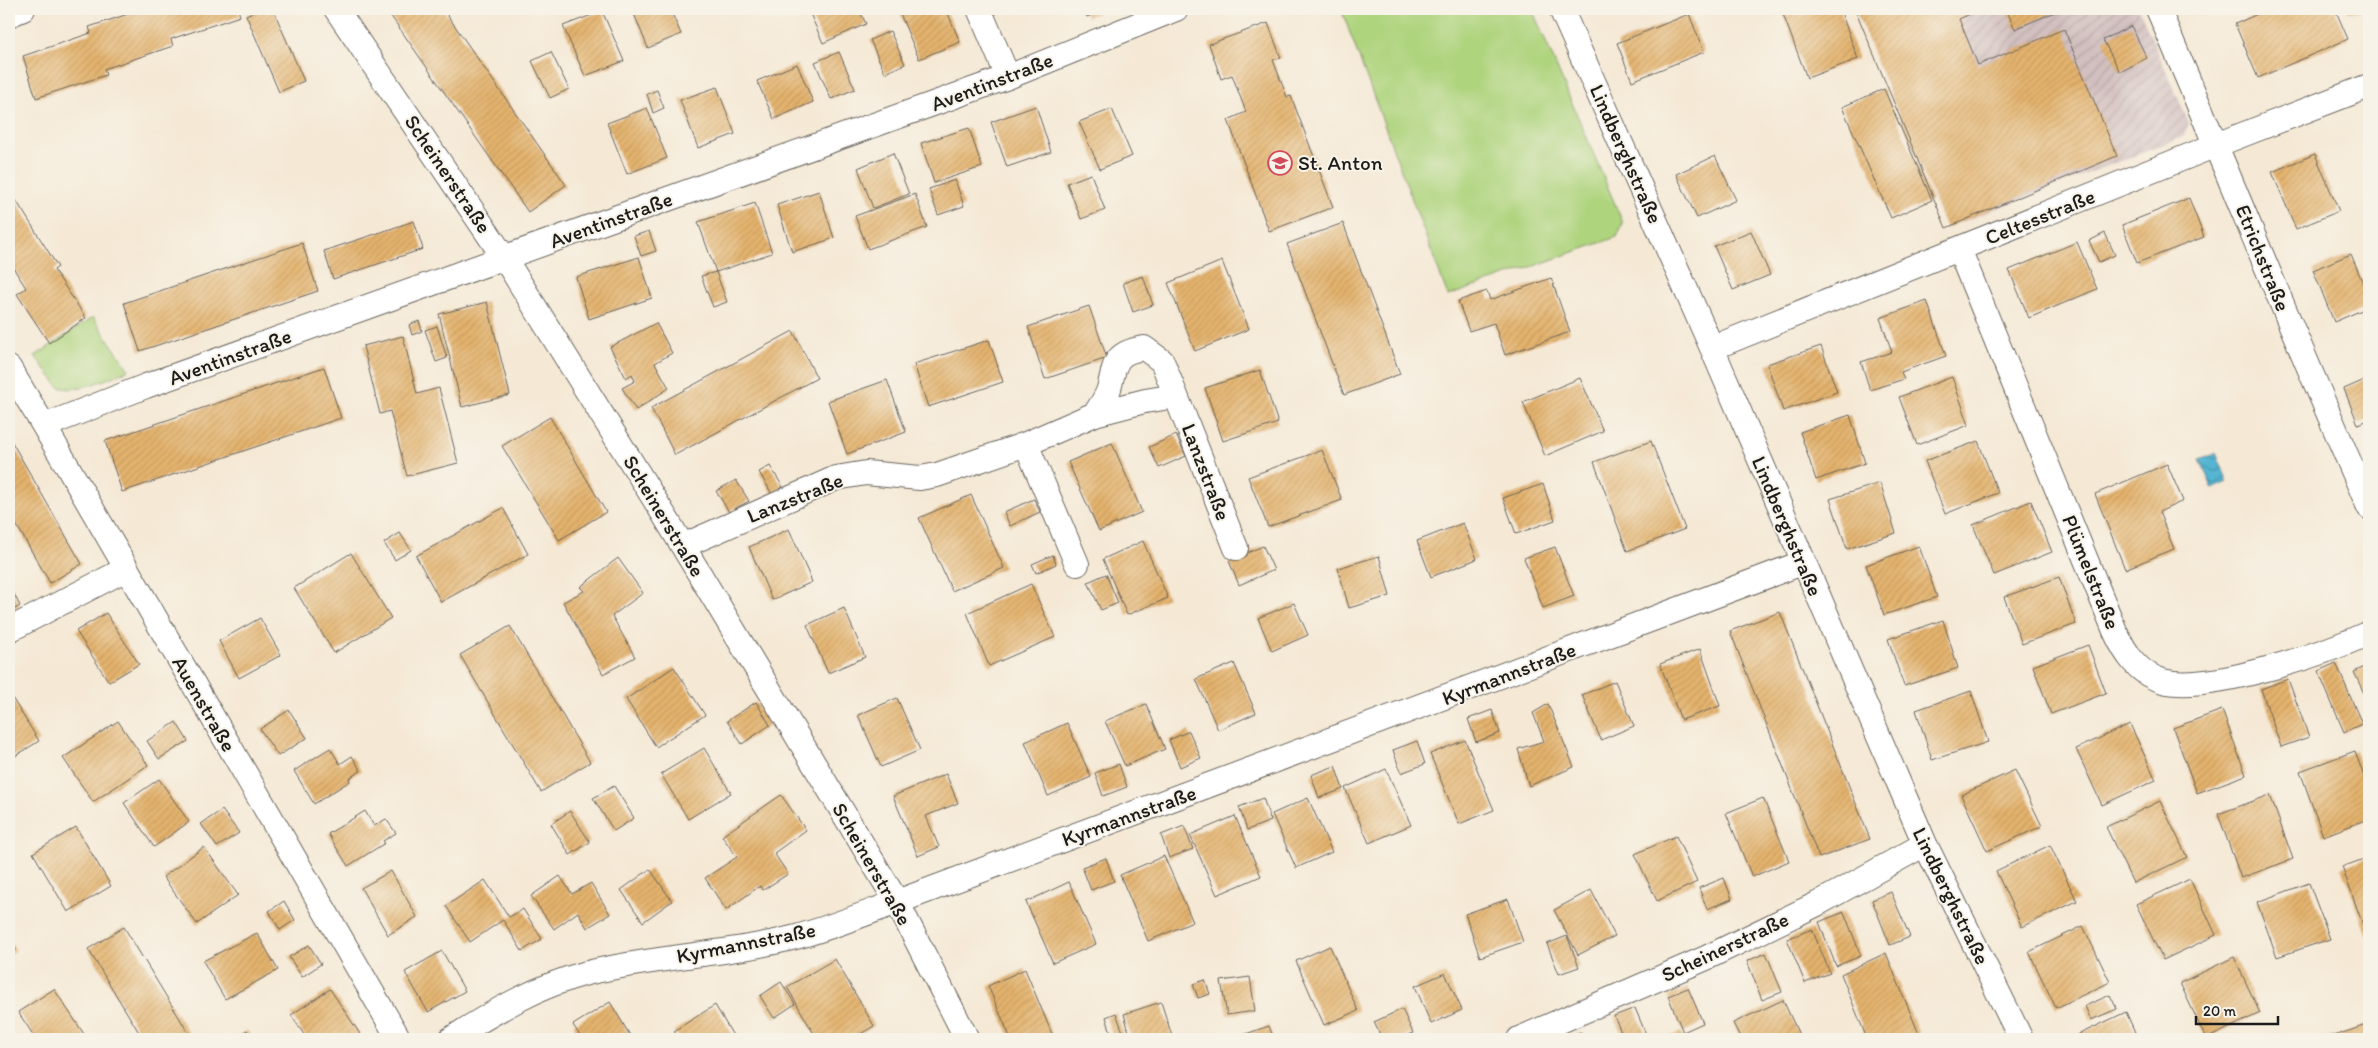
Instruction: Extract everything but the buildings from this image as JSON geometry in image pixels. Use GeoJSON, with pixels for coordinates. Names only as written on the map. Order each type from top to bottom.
{"type":"FeatureCollection","features":[{"type":"Feature","properties":{"kind":"street"},"geometry":{"type":"LineString","coordinates":[[9,15],[23,9]]}},
{"type":"Feature","properties":{"kind":"street","name":"Scheinerstraße"},"geometry":{"type":"LineString","coordinates":[[336,9],[505,259],[683,546],[897,902],[967,1039]]}},
{"type":"Feature","properties":{"kind":"street"},"geometry":{"type":"LineString","coordinates":[[979,9],[1008,77]]}},
{"type":"Feature","properties":{"kind":"street","name":"Aventinstraße"},"geometry":{"type":"LineString","coordinates":[[44,426],[146,386],[505,259],[1008,77],[1176,9]]}},
{"type":"Feature","properties":{"kind":"street","name":"Lindberghstraße"},"geometry":{"type":"LineString","coordinates":[[1561,9],[1712,348],[1802,563],[1925,844],[2021,1039]]}},
{"type":"Feature","properties":{"kind":"street","name":"Etrichstraße"},"geometry":{"type":"LineString","coordinates":[[2158,9],[2309,372],[2369,507]]}},
{"type":"Feature","properties":{"kind":"street","name":"Celtesstraße"},"geometry":{"type":"LineString","coordinates":[[1712,348],[2216,145],[2369,86]]}},
{"type":"Feature","properties":{"kind":"street","name":"Plümelstraße"},"geometry":{"type":"LineString","coordinates":[[1959,250],[2115,631],[2125,653],[2141,670],[2162,681],[2181,684],[2204,682],[2282,664],[2339,647],[2369,634]]}},
{"type":"Feature","properties":{"kind":"street","name":"Lanzstraße"},"geometry":{"type":"LineString","coordinates":[[1095,414],[1107,395],[1114,363],[1132,350],[1144,348],[1162,361],[1236,548]]}},
{"type":"Feature","properties":{"kind":"street","name":"Auenstraße"},"geometry":{"type":"LineString","coordinates":[[9,368],[399,1039]]}},
{"type":"Feature","properties":{"kind":"street","name":"Lanzstraße"},"geometry":{"type":"LineString","coordinates":[[683,546],[836,478],[866,473],[920,478],[937,475],[1026,444],[1095,414],[1145,401],[1176,396]]}},
{"type":"Feature","properties":{"kind":"street"},"geometry":{"type":"LineString","coordinates":[[1026,444],[1077,564]]}},
{"type":"Feature","properties":{"kind":"street","name":"Kyrmannstraße"},"geometry":{"type":"LineString","coordinates":[[451,1039],[491,1014],[531,993],[586,974],[636,963],[724,952],[797,937],[897,902],[1802,563]]}},
{"type":"Feature","properties":{"kind":"street"},"geometry":{"type":"LineString","coordinates":[[9,630],[126,569]]}},
{"type":"Feature","properties":{"kind":"street","name":"Scheinerstraße"},"geometry":{"type":"LineString","coordinates":[[1519,1039],[1706,958],[1817,904],[1925,844]]}},
{"type":"Feature","properties":{"kind":"shaded area"},"geometry":{"type":"Polygon","coordinates":[[[1855,9],[2139,9],[2189,123],[2183,137],[1946,228],[1855,9]]]}},
{"type":"Feature","properties":{"kind":"green space"},"geometry":{"type":"Polygon","coordinates":[[[1341,9],[1532,9],[1623,223],[1617,237],[1448,296],[1341,9]]]}},
{"type":"Feature","properties":{"kind":"green space"},"geometry":{"type":"Polygon","coordinates":[[[93,317],[129,370],[83,387],[73,389],[58,386],[35,356],[93,317]]]}},
{"type":"Feature","properties":{"kind":"water"},"geometry":{"type":"Polygon","coordinates":[[[2216,453],[2228,482],[2213,489],[2200,460],[2216,453]]]}},
{"type":"Feature","properties":{"kind":"place","name":"St. Anton"},"geometry":{"type":"Point","coordinates":[1280,163]}}]}
